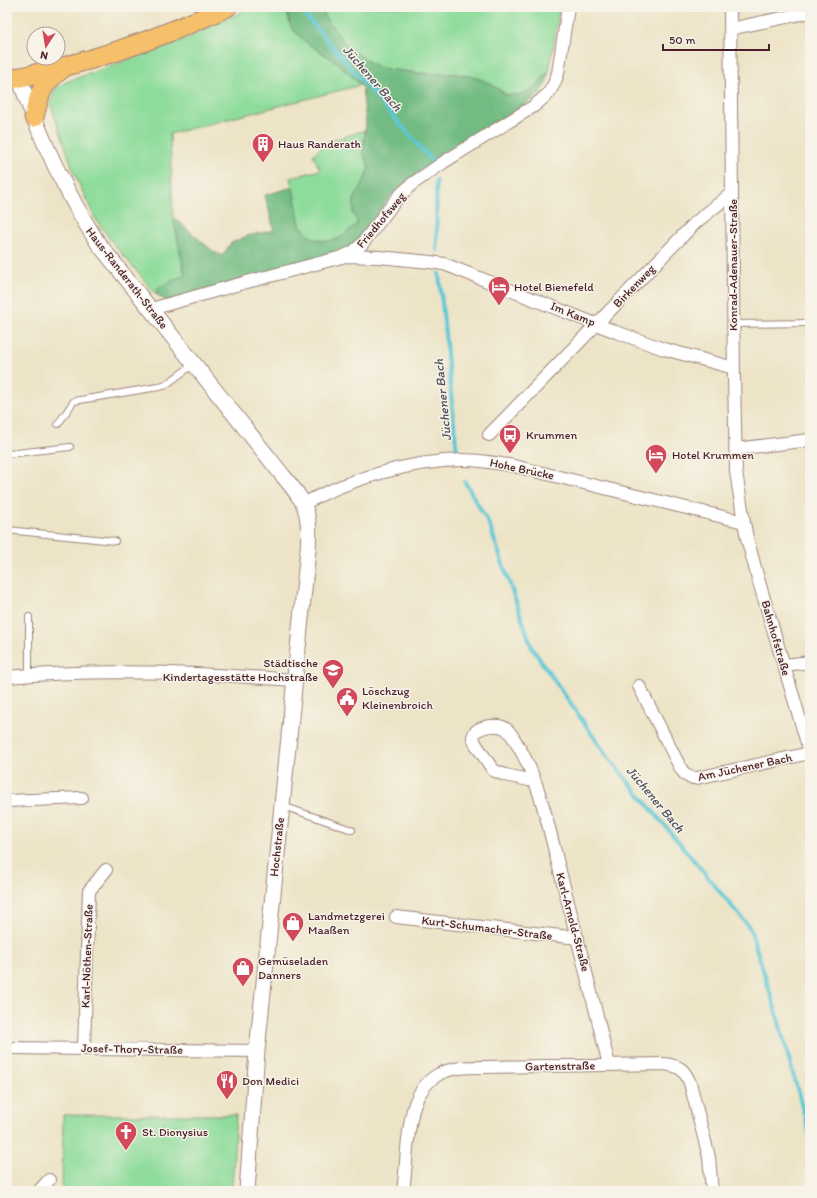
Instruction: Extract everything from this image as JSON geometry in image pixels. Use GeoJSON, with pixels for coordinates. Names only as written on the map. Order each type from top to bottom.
{"type":"FeatureCollection","features":[{"type":"Feature","properties":{"kind":"main road"},"geometry":{"type":"LineString","coordinates":[[13,79],[64,67],[158,37],[227,7]]}},
{"type":"Feature","properties":{"kind":"main road"},"geometry":{"type":"LineString","coordinates":[[34,117],[43,88],[51,76],[64,67]]}},
{"type":"Feature","properties":{"kind":"street","name":"Friedhofsweg"},"geometry":{"type":"LineString","coordinates":[[151,309],[342,257],[353,252],[362,244],[400,196],[412,184],[539,102],[548,94],[558,73],[568,7]]}},
{"type":"Feature","properties":{"kind":"street","name":"Konrad-Adenauer-Straße"},"geometry":{"type":"LineString","coordinates":[[730,7],[735,449],[736,472],[744,522]]}},
{"type":"Feature","properties":{"kind":"street"},"geometry":{"type":"LineString","coordinates":[[730,29],[810,12]]}},
{"type":"Feature","properties":{"kind":"street","name":"Haus-Randerath-Straße"},"geometry":{"type":"LineString","coordinates":[[13,79],[34,117],[65,186],[84,221],[111,261],[151,309],[303,504]]}},
{"type":"Feature","properties":{"kind":"street","name":"Birkenweg"},"geometry":{"type":"LineString","coordinates":[[490,435],[695,223],[732,193]]}},
{"type":"Feature","properties":{"kind":"street","name":"Im Kamp"},"geometry":{"type":"LineString","coordinates":[[342,257],[379,257],[444,264],[664,349],[734,368]]}},
{"type":"Feature","properties":{"kind":"street"},"geometry":{"type":"LineString","coordinates":[[735,449],[810,440]]}},
{"type":"Feature","properties":{"kind":"street","name":"Hohe Brücke"},"geometry":{"type":"LineString","coordinates":[[303,504],[319,495],[369,476],[438,462],[474,460],[514,466],[744,522]]}},
{"type":"Feature","properties":{"kind":"street","name":"Hochstraße"},"geometry":{"type":"LineString","coordinates":[[247,1191],[256,1050],[309,539],[308,521],[303,504]]}},
{"type":"Feature","properties":{"kind":"street","name":"Bahnhofstraße"},"geometry":{"type":"LineString","coordinates":[[744,522],[759,582],[810,753]]}},
{"type":"Feature","properties":{"kind":"street"},"geometry":{"type":"LineString","coordinates":[[784,665],[810,662]]}},
{"type":"Feature","properties":{"kind":"street"},"geometry":{"type":"LineString","coordinates":[[7,678],[80,672],[139,672],[186,673],[295,680]]}},
{"type":"Feature","properties":{"kind":"street","name":"Am Jüchener Bach"},"geometry":{"type":"LineString","coordinates":[[639,686],[681,769],[686,775],[692,778],[810,753]]}},
{"type":"Feature","properties":{"kind":"street","name":"Karl-Arnold-Straße"},"geometry":{"type":"LineString","coordinates":[[534,781],[505,775],[493,770],[474,743],[473,737],[475,732],[482,728],[496,726],[507,729],[523,754],[534,781],[544,811],[578,938],[609,1065]]}},
{"type":"Feature","properties":{"kind":"street"},"geometry":{"type":"LineString","coordinates":[[7,801],[82,798]]}},
{"type":"Feature","properties":{"kind":"street","name":"Karl-Nöthen-Straße"},"geometry":{"type":"LineString","coordinates":[[84,1048],[89,891],[106,870]]}},
{"type":"Feature","properties":{"kind":"street","name":"Kurt-Schumacher-Straße"},"geometry":{"type":"LineString","coordinates":[[396,917],[578,938]]}},
{"type":"Feature","properties":{"kind":"street","name":"Josef-Thory-Straße"},"geometry":{"type":"LineString","coordinates":[[7,1048],[256,1050]]}},
{"type":"Feature","properties":{"kind":"street","name":"Gartenstraße"},"geometry":{"type":"LineString","coordinates":[[403,1191],[410,1122],[413,1109],[421,1091],[438,1074],[464,1068],[664,1064],[675,1066],[683,1070],[690,1083],[705,1140],[710,1165],[712,1191]]}},
{"type":"Feature","properties":{"kind":"street"},"geometry":{"type":"LineString","coordinates":[[39,1191],[49,1180]]}},
{"type":"Feature","properties":{"kind":"lane"},"geometry":{"type":"LineString","coordinates":[[733,324],[810,323]]}},
{"type":"Feature","properties":{"kind":"lane"},"geometry":{"type":"LineString","coordinates":[[58,424],[74,401],[164,386],[194,364]]}},
{"type":"Feature","properties":{"kind":"lane"},"geometry":{"type":"LineString","coordinates":[[7,454],[70,447]]}},
{"type":"Feature","properties":{"kind":"lane"},"geometry":{"type":"LineString","coordinates":[[7,530],[115,541]]}},
{"type":"Feature","properties":{"kind":"lane"},"geometry":{"type":"LineString","coordinates":[[29,617],[29,675]]}},
{"type":"Feature","properties":{"kind":"lane"},"geometry":{"type":"LineString","coordinates":[[281,806],[352,830]]}},
{"type":"Feature","properties":{"kind":"green space"},"geometry":{"type":"Polygon","coordinates":[[[251,7],[286,7],[291,28],[308,44],[335,61],[361,85],[170,134],[173,217],[185,275],[159,287],[156,294],[112,242],[95,218],[73,171],[50,103],[55,89],[66,82],[183,40],[251,7]]]}},
{"type":"Feature","properties":{"kind":"green space"},"geometry":{"type":"Polygon","coordinates":[[[286,7],[323,7],[325,17],[348,48],[379,68],[427,74],[456,74],[475,77],[491,84],[506,95],[520,95],[535,87],[549,71],[546,83],[539,95],[418,173],[393,193],[354,246],[336,254],[166,301],[156,294],[159,287],[185,275],[173,217],[214,252],[222,256],[231,243],[247,236],[274,230],[265,195],[293,187],[300,225],[309,236],[318,240],[326,241],[339,239],[358,223],[353,213],[354,199],[364,181],[369,167],[363,153],[366,123],[362,86],[335,61],[308,44],[291,28],[286,7]]]}},
{"type":"Feature","properties":{"kind":"green space"},"geometry":{"type":"Polygon","coordinates":[[[323,7],[560,7],[549,71],[535,87],[520,95],[506,95],[491,84],[475,77],[456,74],[427,74],[379,68],[348,48],[324,17],[323,7]]]}},
{"type":"Feature","properties":{"kind":"green space"},"geometry":{"type":"Polygon","coordinates":[[[365,130],[363,153],[369,167],[353,213],[358,223],[339,239],[327,241],[318,240],[309,236],[300,225],[290,178],[320,170],[313,155],[330,140],[365,130]]]}},
{"type":"Feature","properties":{"kind":"green space"},"geometry":{"type":"Polygon","coordinates":[[[63,1115],[236,1115],[232,1191],[62,1191],[63,1115]]]}},
{"type":"Feature","properties":{"kind":"waterway","name":"Jüchener Bach"},"geometry":{"type":"LineString","coordinates":[[298,7],[432,161]]}},
{"type":"Feature","properties":{"kind":"waterway","name":"Jüchener Bach"},"geometry":{"type":"LineString","coordinates":[[436,181],[437,251]]}},
{"type":"Feature","properties":{"kind":"waterway","name":"Jüchener Bach"},"geometry":{"type":"LineString","coordinates":[[439,273],[457,453]]}},
{"type":"Feature","properties":{"kind":"waterway","name":"Jüchener Bach"},"geometry":{"type":"LineString","coordinates":[[465,482],[489,524],[532,648],[607,756],[750,928],[777,1015],[810,1136]]}},
{"type":"Feature","properties":{"kind":"place","name":"Haus Randerath"},"geometry":{"type":"Point","coordinates":[263,164]}},
{"type":"Feature","properties":{"kind":"place","name":"Hotel Bienefeld"},"geometry":{"type":"Point","coordinates":[499,306]}},
{"type":"Feature","properties":{"kind":"place","name":"Krummen"},"geometry":{"type":"Point","coordinates":[510,454]}},
{"type":"Feature","properties":{"kind":"place","name":"Hotel Krummen"},"geometry":{"type":"Point","coordinates":[656,474]}},
{"type":"Feature","properties":{"kind":"place","name":"Städtische Kindertagesstätte Hochstraße"},"geometry":{"type":"Point","coordinates":[333,690]}},
{"type":"Feature","properties":{"kind":"place","name":"Löschzug Kleinenbroich"},"geometry":{"type":"Point","coordinates":[347,718]}},
{"type":"Feature","properties":{"kind":"place","name":"Landmetzgerei Maaßen"},"geometry":{"type":"Point","coordinates":[293,942]}},
{"type":"Feature","properties":{"kind":"place","name":"Gemüseladen Danners"},"geometry":{"type":"Point","coordinates":[243,988]}},
{"type":"Feature","properties":{"kind":"place","name":"Don Medici"},"geometry":{"type":"Point","coordinates":[227,1100]}},
{"type":"Feature","properties":{"kind":"place","name":"St. Dionysius"},"geometry":{"type":"Point","coordinates":[126,1152]}}]}
